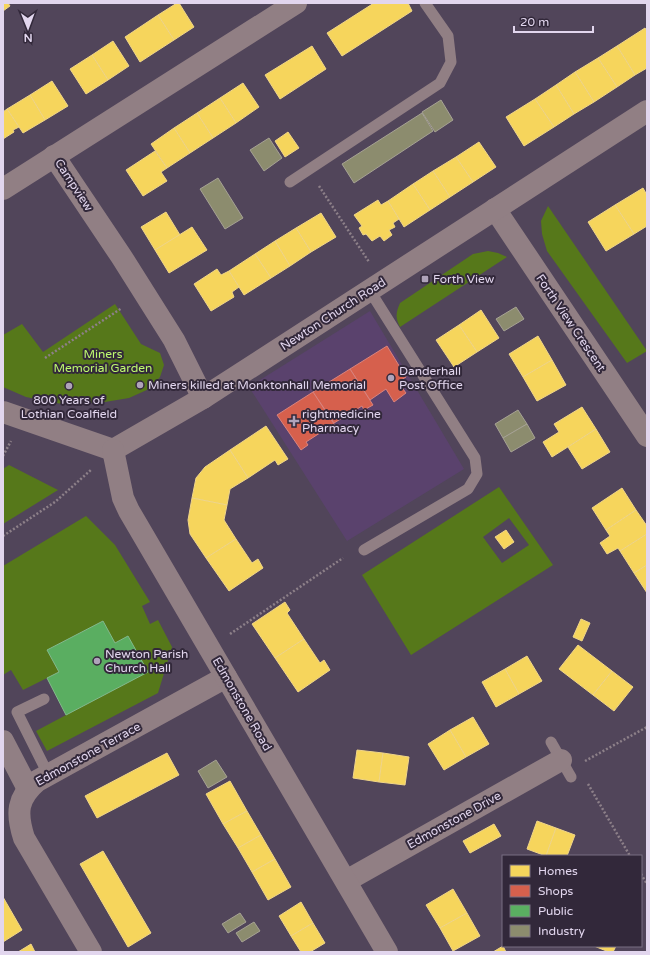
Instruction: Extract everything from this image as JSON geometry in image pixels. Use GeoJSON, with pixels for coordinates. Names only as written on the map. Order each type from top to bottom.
{"type":"FeatureCollection","features":[{"type":"Feature","properties":{"kind":"street","name":"Campview"},"geometry":{"type":"LineString","coordinates":[[203,398],[174,340],[121,256],[54,156],[296,3]]}},
{"type":"Feature","properties":{"kind":"street","name":"Newton Church Road"},"geometry":{"type":"LineString","coordinates":[[113,450],[203,398],[647,111]]}},
{"type":"Feature","properties":{"kind":"street"},"geometry":{"type":"LineString","coordinates":[[3,189],[54,156]]}},
{"type":"Feature","properties":{"kind":"street","name":"Forth View Crescent"},"geometry":{"type":"LineString","coordinates":[[495,210],[647,436]]}},
{"type":"Feature","properties":{"kind":"street"},"geometry":{"type":"LineString","coordinates":[[3,412],[113,450]]}},
{"type":"Feature","properties":{"kind":"street","name":"Edmonstone Road"},"geometry":{"type":"LineString","coordinates":[[113,450],[123,498],[387,952]]}},
{"type":"Feature","properties":{"kind":"street","name":"Edmonstone Terrace"},"geometry":{"type":"LineString","coordinates":[[91,952],[24,838],[19,824],[19,811],[22,799],[28,789],[48,774],[226,677]]}},
{"type":"Feature","properties":{"kind":"street"},"geometry":{"type":"LineString","coordinates":[[3,741],[28,789]]}},
{"type":"Feature","properties":{"kind":"street","name":"Edmonstone Drive"},"geometry":{"type":"LineString","coordinates":[[346,881],[566,763]]}},
{"type":"Feature","properties":{"kind":"lane"},"geometry":{"type":"LineString","coordinates":[[290,182],[440,83],[451,62],[448,36],[425,3]]}},
{"type":"Feature","properties":{"kind":"lane"},"geometry":{"type":"LineString","coordinates":[[364,550],[468,489],[477,474],[475,458],[376,287]]}},
{"type":"Feature","properties":{"kind":"lane"},"geometry":{"type":"LineString","coordinates":[[44,699],[17,712],[48,774]]}},
{"type":"Feature","properties":{"kind":"path"},"geometry":{"type":"LineString","coordinates":[[309,169],[376,287]]}},
{"type":"Feature","properties":{"kind":"path"},"geometry":{"type":"LineString","coordinates":[[45,358],[122,308]]}},
{"type":"Feature","properties":{"kind":"path"},"geometry":{"type":"LineString","coordinates":[[3,536],[55,502],[113,450]]}},
{"type":"Feature","properties":{"kind":"path"},"geometry":{"type":"LineString","coordinates":[[210,648],[343,558]]}},
{"type":"Feature","properties":{"kind":"path"},"geometry":{"type":"LineString","coordinates":[[629,855],[566,763],[647,727]]}},
{"type":"Feature","properties":{"kind":"shaded area"},"geometry":{"type":"Polygon","coordinates":[[[370,311],[464,469],[347,541],[249,387],[370,311]]]}},
{"type":"Feature","properties":{"kind":"green space"},"geometry":{"type":"Polygon","coordinates":[[[548,206],[647,351],[627,363],[547,251],[542,234],[541,221],[548,206]]]}},
{"type":"Feature","properties":{"kind":"green space"},"geometry":{"type":"Polygon","coordinates":[[[488,251],[507,257],[400,327],[397,321],[397,315],[400,303],[473,254],[488,251]]]}},
{"type":"Feature","properties":{"kind":"green space","name":"Miners Memorial Garden"},"geometry":{"type":"Polygon","coordinates":[[[115,304],[141,344],[160,353],[164,365],[160,377],[149,389],[129,398],[105,402],[62,404],[26,397],[3,387],[3,335],[22,324],[43,352],[115,304]]]}},
{"type":"Feature","properties":{"kind":"green space"},"geometry":{"type":"Polygon","coordinates":[[[9,465],[58,490],[3,524],[3,469],[9,465]]]}},
{"type":"Feature","properties":{"kind":"green space"},"geometry":{"type":"Polygon","coordinates":[[[499,487],[553,565],[411,655],[362,575],[499,487]],[[509,518],[483,537],[502,563],[529,545],[509,518]]]}},
{"type":"Feature","properties":{"kind":"green space"},"geometry":{"type":"Polygon","coordinates":[[[86,516],[115,545],[150,602],[142,606],[150,624],[158,620],[172,647],[158,693],[47,751],[36,731],[147,672],[128,636],[115,643],[103,621],[47,650],[59,672],[23,690],[11,670],[3,675],[3,566],[86,516]]]}},
{"type":"Feature","properties":{"kind":"building: Homes"},"geometry":{"type":"Polygon","coordinates":[[[3,3],[8,3],[10,6],[3,11],[3,3]]]}},
{"type":"Feature","properties":{"kind":"building: Homes"},"geometry":{"type":"Polygon","coordinates":[[[179,3],[194,27],[174,40],[158,15],[179,3]]]}},
{"type":"Feature","properties":{"kind":"building: Homes"},"geometry":{"type":"Polygon","coordinates":[[[374,3],[408,3],[412,11],[342,56],[327,33],[374,3]]]}},
{"type":"Feature","properties":{"kind":"building: Homes"},"geometry":{"type":"Polygon","coordinates":[[[158,15],[174,40],[140,62],[125,37],[158,15]]]}},
{"type":"Feature","properties":{"kind":"building: Homes"},"geometry":{"type":"Polygon","coordinates":[[[645,28],[647,31],[647,68],[635,75],[617,46],[645,28]]]}},
{"type":"Feature","properties":{"kind":"building: Homes"},"geometry":{"type":"Polygon","coordinates":[[[113,41],[129,66],[108,80],[92,55],[113,41]]]}},
{"type":"Feature","properties":{"kind":"building: Homes"},"geometry":{"type":"Polygon","coordinates":[[[312,46],[326,69],[280,99],[265,75],[312,46]]]}},
{"type":"Feature","properties":{"kind":"building: Homes"},"geometry":{"type":"Polygon","coordinates":[[[617,46],[635,75],[617,87],[598,58],[617,46]]]}},
{"type":"Feature","properties":{"kind":"building: Homes"},"geometry":{"type":"Polygon","coordinates":[[[92,55],[108,80],[86,94],[70,69],[92,55]]]}},
{"type":"Feature","properties":{"kind":"building: Homes"},"geometry":{"type":"Polygon","coordinates":[[[598,58],[617,87],[594,102],[575,72],[598,58]]]}},
{"type":"Feature","properties":{"kind":"building: Homes"},"geometry":{"type":"Polygon","coordinates":[[[575,72],[594,102],[574,114],[556,85],[575,72]]]}},
{"type":"Feature","properties":{"kind":"building: Homes"},"geometry":{"type":"Polygon","coordinates":[[[52,81],[68,106],[45,120],[30,95],[52,81]]]}},
{"type":"Feature","properties":{"kind":"building: Homes"},"geometry":{"type":"Polygon","coordinates":[[[243,83],[259,107],[236,123],[220,98],[243,83]]]}},
{"type":"Feature","properties":{"kind":"building: Homes"},"geometry":{"type":"Polygon","coordinates":[[[556,85],[574,114],[554,127],[535,99],[556,85]]]}},
{"type":"Feature","properties":{"kind":"building: Homes"},"geometry":{"type":"Polygon","coordinates":[[[30,95],[45,120],[23,133],[7,109],[30,95]]]}},
{"type":"Feature","properties":{"kind":"building: Homes"},"geometry":{"type":"Polygon","coordinates":[[[220,98],[236,123],[213,138],[197,113],[220,98]]]}},
{"type":"Feature","properties":{"kind":"building: Homes"},"geometry":{"type":"Polygon","coordinates":[[[535,99],[554,127],[524,146],[506,117],[535,99]]]}},
{"type":"Feature","properties":{"kind":"building: Homes"},"geometry":{"type":"Polygon","coordinates":[[[7,109],[19,127],[3,139],[3,112],[7,109]]]}},
{"type":"Feature","properties":{"kind":"building: Homes"},"geometry":{"type":"Polygon","coordinates":[[[197,113],[213,138],[190,153],[174,128],[197,113]]]}},
{"type":"Feature","properties":{"kind":"building: Homes"},"geometry":{"type":"Polygon","coordinates":[[[174,128],[190,153],[167,168],[151,144],[174,128]]]}},
{"type":"Feature","properties":{"kind":"building: Homes"},"geometry":{"type":"Polygon","coordinates":[[[288,132],[299,148],[285,157],[275,141],[288,132]]]}},
{"type":"Feature","properties":{"kind":"building: Homes"},"geometry":{"type":"Polygon","coordinates":[[[479,142],[496,167],[473,182],[456,157],[479,142]]]}},
{"type":"Feature","properties":{"kind":"building: Homes"},"geometry":{"type":"Polygon","coordinates":[[[155,151],[167,168],[161,172],[167,181],[143,196],[126,170],[155,151]]]}},
{"type":"Feature","properties":{"kind":"building: Homes"},"geometry":{"type":"Polygon","coordinates":[[[456,157],[473,182],[450,197],[433,171],[456,157]]]}},
{"type":"Feature","properties":{"kind":"building: Homes"},"geometry":{"type":"Polygon","coordinates":[[[433,171],[450,197],[430,210],[413,184],[433,171]]]}},
{"type":"Feature","properties":{"kind":"building: Homes"},"geometry":{"type":"Polygon","coordinates":[[[413,184],[430,210],[404,227],[388,201],[413,184]]]}},
{"type":"Feature","properties":{"kind":"building: Homes"},"geometry":{"type":"Polygon","coordinates":[[[643,188],[647,195],[647,226],[634,234],[615,205],[643,188]]]}},
{"type":"Feature","properties":{"kind":"building: Homes"},"geometry":{"type":"Polygon","coordinates":[[[378,200],[381,205],[388,201],[399,219],[393,223],[395,227],[389,230],[392,235],[384,241],[380,236],[372,241],[366,234],[363,235],[359,228],[362,226],[354,215],[378,200]]]}},
{"type":"Feature","properties":{"kind":"building: Homes"},"geometry":{"type":"Polygon","coordinates":[[[615,205],[634,234],[606,251],[588,222],[615,205]]]}},
{"type":"Feature","properties":{"kind":"building: Homes"},"geometry":{"type":"Polygon","coordinates":[[[166,212],[180,235],[155,250],[141,227],[166,212]]]}},
{"type":"Feature","properties":{"kind":"building: Homes"},"geometry":{"type":"Polygon","coordinates":[[[321,213],[336,237],[311,252],[296,228],[321,213]]]}},
{"type":"Feature","properties":{"kind":"building: Homes"},"geometry":{"type":"Polygon","coordinates":[[[192,227],[207,250],[169,273],[155,250],[192,227]]]}},
{"type":"Feature","properties":{"kind":"building: Homes"},"geometry":{"type":"Polygon","coordinates":[[[296,228],[311,252],[290,266],[275,241],[296,228]]]}},
{"type":"Feature","properties":{"kind":"building: Homes"},"geometry":{"type":"Polygon","coordinates":[[[275,241],[290,266],[271,278],[255,254],[275,241]]]}},
{"type":"Feature","properties":{"kind":"building: Homes"},"geometry":{"type":"Polygon","coordinates":[[[255,254],[271,278],[244,295],[229,271],[255,254]]]}},
{"type":"Feature","properties":{"kind":"building: Homes"},"geometry":{"type":"Polygon","coordinates":[[[217,269],[221,275],[229,271],[239,287],[232,292],[234,297],[211,311],[194,284],[217,269]]]}},
{"type":"Feature","properties":{"kind":"building: Homes"},"geometry":{"type":"Polygon","coordinates":[[[481,310],[499,338],[477,352],[459,325],[481,310]]]}},
{"type":"Feature","properties":{"kind":"building: Homes"},"geometry":{"type":"Polygon","coordinates":[[[459,325],[477,352],[454,367],[436,340],[459,325]]]}},
{"type":"Feature","properties":{"kind":"building: Homes"},"geometry":{"type":"Polygon","coordinates":[[[538,336],[552,360],[523,377],[509,354],[538,336]]]}},
{"type":"Feature","properties":{"kind":"building: Homes"},"geometry":{"type":"Polygon","coordinates":[[[552,360],[566,385],[537,401],[523,377],[552,360]]]}},
{"type":"Feature","properties":{"kind":"building: Homes"},"geometry":{"type":"Polygon","coordinates":[[[582,407],[596,429],[552,457],[543,442],[559,432],[554,424],[582,407]]]}},
{"type":"Feature","properties":{"kind":"building: Homes"},"geometry":{"type":"Polygon","coordinates":[[[266,426],[288,459],[278,465],[275,460],[248,478],[230,450],[266,426]]]}},
{"type":"Feature","properties":{"kind":"building: Homes"},"geometry":{"type":"Polygon","coordinates":[[[596,429],[610,452],[582,469],[568,447],[596,429]]]}},
{"type":"Feature","properties":{"kind":"building: Homes"},"geometry":{"type":"Polygon","coordinates":[[[230,450],[248,478],[230,489],[227,505],[192,498],[196,478],[205,467],[230,450]]]}},
{"type":"Feature","properties":{"kind":"building: Homes"},"geometry":{"type":"Polygon","coordinates":[[[622,488],[636,510],[606,530],[592,508],[622,488]]]}},
{"type":"Feature","properties":{"kind":"building: Homes"},"geometry":{"type":"Polygon","coordinates":[[[192,498],[227,505],[224,520],[236,539],[206,558],[190,534],[188,520],[192,498]]]}},
{"type":"Feature","properties":{"kind":"building: Homes"},"geometry":{"type":"Polygon","coordinates":[[[636,510],[647,526],[647,534],[620,551],[618,548],[607,554],[600,543],[610,536],[606,530],[636,510]]]}},
{"type":"Feature","properties":{"kind":"building: Homes"},"geometry":{"type":"Polygon","coordinates":[[[506,530],[514,542],[504,549],[495,537],[506,530]]]}},
{"type":"Feature","properties":{"kind":"building: Homes"},"geometry":{"type":"Polygon","coordinates":[[[647,534],[647,565],[634,573],[620,551],[647,534]]]}},
{"type":"Feature","properties":{"kind":"building: Homes"},"geometry":{"type":"Polygon","coordinates":[[[236,539],[252,563],[258,559],[263,568],[229,591],[206,558],[236,539]]]}},
{"type":"Feature","properties":{"kind":"building: Homes"},"geometry":{"type":"Polygon","coordinates":[[[647,565],[647,593],[634,573],[647,565]]]}},
{"type":"Feature","properties":{"kind":"building: Homes"},"geometry":{"type":"Polygon","coordinates":[[[285,602],[290,610],[287,613],[304,639],[275,658],[252,624],[285,602]]]}},
{"type":"Feature","properties":{"kind":"building: Homes"},"geometry":{"type":"Polygon","coordinates":[[[581,619],[590,623],[582,641],[573,637],[581,619]]]}},
{"type":"Feature","properties":{"kind":"building: Homes"},"geometry":{"type":"Polygon","coordinates":[[[304,639],[320,663],[324,660],[330,670],[298,692],[275,658],[304,639]]]}},
{"type":"Feature","properties":{"kind":"building: Homes"},"geometry":{"type":"Polygon","coordinates":[[[578,645],[612,671],[593,695],[559,669],[578,645]]]}},
{"type":"Feature","properties":{"kind":"building: Homes"},"geometry":{"type":"Polygon","coordinates":[[[527,656],[542,681],[519,694],[505,669],[527,656]]]}},
{"type":"Feature","properties":{"kind":"building: Homes"},"geometry":{"type":"Polygon","coordinates":[[[505,669],[519,694],[496,707],[482,682],[505,669]]]}},
{"type":"Feature","properties":{"kind":"building: Homes"},"geometry":{"type":"Polygon","coordinates":[[[612,671],[633,687],[614,711],[593,695],[612,671]]]}},
{"type":"Feature","properties":{"kind":"building: Homes"},"geometry":{"type":"Polygon","coordinates":[[[473,717],[489,744],[466,757],[450,730],[473,717]]]}},
{"type":"Feature","properties":{"kind":"building: Homes"},"geometry":{"type":"Polygon","coordinates":[[[450,730],[466,757],[444,770],[428,744],[450,730]]]}},
{"type":"Feature","properties":{"kind":"building: Homes"},"geometry":{"type":"Polygon","coordinates":[[[357,750],[383,753],[379,782],[353,778],[357,750]]]}},
{"type":"Feature","properties":{"kind":"building: Homes"},"geometry":{"type":"Polygon","coordinates":[[[167,753],[179,775],[97,818],[85,796],[167,753]]]}},
{"type":"Feature","properties":{"kind":"building: Homes"},"geometry":{"type":"Polygon","coordinates":[[[383,753],[409,757],[405,785],[379,782],[383,753]]]}},
{"type":"Feature","properties":{"kind":"building: Homes"},"geometry":{"type":"Polygon","coordinates":[[[230,781],[247,811],[223,824],[206,794],[230,781]]]}},
{"type":"Feature","properties":{"kind":"building: Homes"},"geometry":{"type":"Polygon","coordinates":[[[247,811],[261,835],[238,848],[223,824],[247,811]]]}},
{"type":"Feature","properties":{"kind":"building: Homes"},"geometry":{"type":"Polygon","coordinates":[[[537,821],[556,828],[546,855],[527,849],[537,821]]]}},
{"type":"Feature","properties":{"kind":"building: Homes"},"geometry":{"type":"Polygon","coordinates":[[[494,824],[501,836],[470,853],[463,841],[494,824]]]}},
{"type":"Feature","properties":{"kind":"building: Homes"},"geometry":{"type":"Polygon","coordinates":[[[556,828],[575,835],[567,855],[546,855],[556,828]]]}},
{"type":"Feature","properties":{"kind":"building: Homes"},"geometry":{"type":"Polygon","coordinates":[[[261,835],[275,859],[252,872],[238,848],[261,835]]]}},
{"type":"Feature","properties":{"kind":"building: Homes"},"geometry":{"type":"Polygon","coordinates":[[[103,851],[151,933],[128,947],[80,864],[103,851]]]}},
{"type":"Feature","properties":{"kind":"building: Homes"},"geometry":{"type":"Polygon","coordinates":[[[275,859],[291,887],[268,900],[252,872],[275,859]]]}},
{"type":"Feature","properties":{"kind":"building: Homes"},"geometry":{"type":"Polygon","coordinates":[[[453,889],[467,913],[440,928],[426,905],[453,889]]]}},
{"type":"Feature","properties":{"kind":"building: Homes"},"geometry":{"type":"Polygon","coordinates":[[[3,897],[22,930],[3,942],[3,897]]]}},
{"type":"Feature","properties":{"kind":"building: Homes"},"geometry":{"type":"Polygon","coordinates":[[[301,902],[313,923],[291,936],[279,916],[301,902]]]}},
{"type":"Feature","properties":{"kind":"building: Homes"},"geometry":{"type":"Polygon","coordinates":[[[467,913],[480,936],[453,951],[440,928],[467,913]]]}},
{"type":"Feature","properties":{"kind":"building: Homes"},"geometry":{"type":"Polygon","coordinates":[[[313,923],[325,943],[310,952],[301,952],[291,936],[313,923]]]}},
{"type":"Feature","properties":{"kind":"building: Homes"},"geometry":{"type":"Polygon","coordinates":[[[31,944],[35,952],[18,952],[31,944]]]}},
{"type":"Feature","properties":{"kind":"building: Homes"},"geometry":{"type":"Polygon","coordinates":[[[502,947],[506,952],[493,952],[502,947]]]}},
{"type":"Feature","properties":{"kind":"building: Homes"},"geometry":{"type":"Polygon","coordinates":[[[596,947],[616,947],[613,952],[596,947]]]}},
{"type":"Feature","properties":{"kind":"building: Shops"},"geometry":{"type":"Polygon","coordinates":[[[387,346],[406,377],[398,382],[406,393],[394,402],[386,389],[370,400],[350,369],[387,346]]]}},
{"type":"Feature","properties":{"kind":"building: Shops"},"geometry":{"type":"Polygon","coordinates":[[[350,369],[373,405],[364,410],[362,406],[334,423],[313,392],[350,369]]]}},
{"type":"Feature","properties":{"kind":"building: Shops"},"geometry":{"type":"Polygon","coordinates":[[[313,392],[336,427],[328,432],[326,429],[306,442],[308,445],[301,450],[277,415],[313,392]]]}},
{"type":"Feature","properties":{"kind":"building: Public","name":"Newton Parish Church Hall"},"geometry":{"type":"Polygon","coordinates":[[[103,621],[115,643],[128,636],[148,672],[66,715],[47,678],[59,672],[47,650],[103,621]]]}},
{"type":"Feature","properties":{"kind":"building: Industry"},"geometry":{"type":"Polygon","coordinates":[[[441,100],[453,120],[435,132],[422,112],[441,100]]]}},
{"type":"Feature","properties":{"kind":"building: Industry"},"geometry":{"type":"Polygon","coordinates":[[[422,113],[433,131],[354,183],[342,164],[422,113]]]}},
{"type":"Feature","properties":{"kind":"building: Industry"},"geometry":{"type":"Polygon","coordinates":[[[269,138],[282,158],[264,171],[250,150],[269,138]]]}},
{"type":"Feature","properties":{"kind":"building: Industry"},"geometry":{"type":"Polygon","coordinates":[[[218,178],[243,218],[225,229],[200,189],[218,178]]]}},
{"type":"Feature","properties":{"kind":"building: Industry"},"geometry":{"type":"Polygon","coordinates":[[[516,307],[524,319],[504,331],[496,319],[516,307]]]}},
{"type":"Feature","properties":{"kind":"building: Industry"},"geometry":{"type":"Polygon","coordinates":[[[518,410],[527,424],[503,438],[495,424],[518,410]]]}},
{"type":"Feature","properties":{"kind":"building: Industry"},"geometry":{"type":"Polygon","coordinates":[[[527,424],[535,438],[511,452],[503,438],[527,424]]]}},
{"type":"Feature","properties":{"kind":"building: Industry"},"geometry":{"type":"Polygon","coordinates":[[[216,760],[227,777],[208,788],[198,771],[216,760]]]}},
{"type":"Feature","properties":{"kind":"building: Industry"},"geometry":{"type":"Polygon","coordinates":[[[240,913],[246,922],[228,933],[222,924],[240,913]]]}},
{"type":"Feature","properties":{"kind":"building: Industry"},"geometry":{"type":"Polygon","coordinates":[[[254,922],[260,931],[242,942],[236,933],[254,922]]]}},
{"type":"Feature","properties":{"kind":"place","name":"Forth View"},"geometry":{"type":"Point","coordinates":[425,279]}},
{"type":"Feature","properties":{"kind":"place","name":"Danderhall Post Office"},"geometry":{"type":"Point","coordinates":[391,378]}},
{"type":"Feature","properties":{"kind":"place","name":"Miners killed at Monktonhall Memorial"},"geometry":{"type":"Point","coordinates":[140,385]}},
{"type":"Feature","properties":{"kind":"place","name":"800 Years of Lothian Coalfield"},"geometry":{"type":"Point","coordinates":[69,386]}},
{"type":"Feature","properties":{"kind":"place","name":"rightmedicine Pharmacy"},"geometry":{"type":"Point","coordinates":[294,421]}},
{"type":"Feature","properties":{"kind":"place","name":"Newton Parish Church Hall"},"geometry":{"type":"Point","coordinates":[97,661]}}]}
